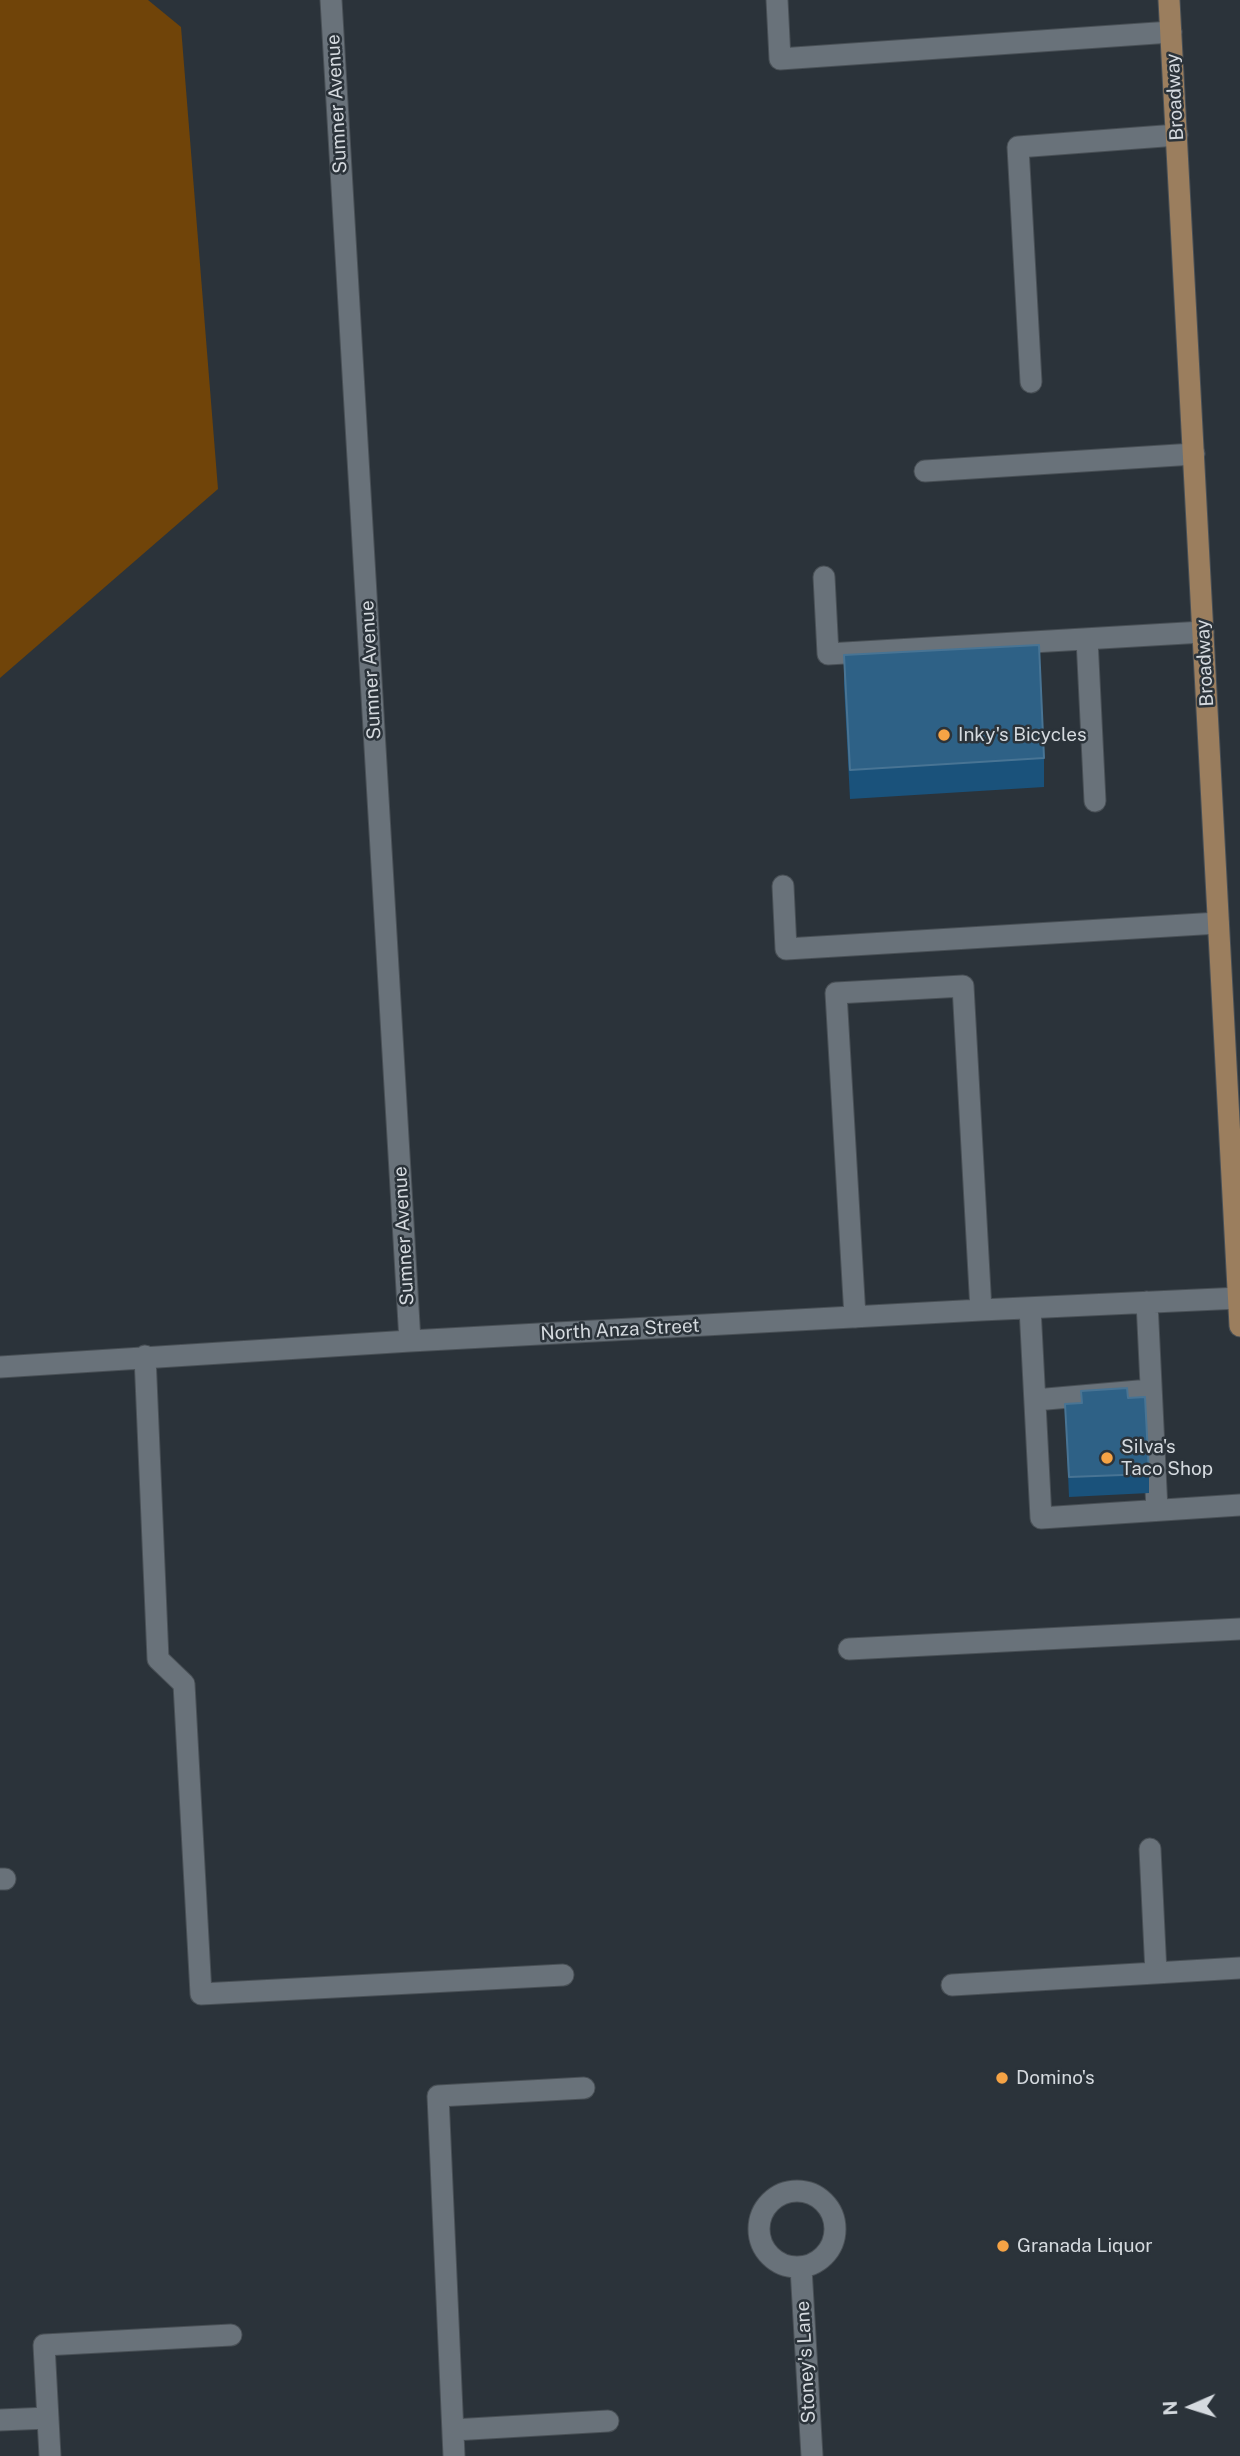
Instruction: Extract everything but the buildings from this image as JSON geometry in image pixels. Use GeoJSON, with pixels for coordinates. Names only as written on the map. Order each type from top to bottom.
{"type":"FeatureCollection","features":[{"type":"Feature","properties":{"kind":"main road","name":"Broadway"},"geometry":{"type":"LineString","coordinates":[[1169,0],[1240,1326]]}},
{"type":"Feature","properties":{"kind":"street","name":"Sumner Avenue"},"geometry":{"type":"LineString","coordinates":[[331,0],[410,1341]]}},
{"type":"Feature","properties":{"kind":"street"},"geometry":{"type":"LineString","coordinates":[[777,0],[780,59],[1171,32]]}},
{"type":"Feature","properties":{"kind":"street"},"geometry":{"type":"LineString","coordinates":[[1031,382],[1018,147],[1177,135]]}},
{"type":"Feature","properties":{"kind":"street"},"geometry":{"type":"LineString","coordinates":[[925,471],[1194,454]]}},
{"type":"Feature","properties":{"kind":"street"},"geometry":{"type":"LineString","coordinates":[[824,577],[828,654],[1203,632]]}},
{"type":"Feature","properties":{"kind":"street"},"geometry":{"type":"LineString","coordinates":[[1087,639],[1095,801]]}},
{"type":"Feature","properties":{"kind":"street"},"geometry":{"type":"LineString","coordinates":[[783,886],[786,949],[1218,923]]}},
{"type":"Feature","properties":{"kind":"street"},"geometry":{"type":"LineString","coordinates":[[855,1317],[836,993],[963,986],[981,1310]]}},
{"type":"Feature","properties":{"kind":"street","name":"North Anza Street"},"geometry":{"type":"LineString","coordinates":[[0,1367],[410,1341],[1239,1298]]}},
{"type":"Feature","properties":{"kind":"street"},"geometry":{"type":"LineString","coordinates":[[1146,1302],[1157,1510]]}},
{"type":"Feature","properties":{"kind":"street"},"geometry":{"type":"LineString","coordinates":[[1030,1308],[1041,1518],[1240,1505]]}},
{"type":"Feature","properties":{"kind":"street"},"geometry":{"type":"LineString","coordinates":[[145,1356],[158,1658],[184,1684],[201,1994],[563,1975]]}},
{"type":"Feature","properties":{"kind":"street"},"geometry":{"type":"LineString","coordinates":[[1035,1400],[1150,1390]]}},
{"type":"Feature","properties":{"kind":"street"},"geometry":{"type":"LineString","coordinates":[[849,1649],[1240,1629]]}},
{"type":"Feature","properties":{"kind":"street"},"geometry":{"type":"LineString","coordinates":[[1150,1849],[1156,1973]]}},
{"type":"Feature","properties":{"kind":"street"},"geometry":{"type":"LineString","coordinates":[[952,1985],[1240,1968]]}},
{"type":"Feature","properties":{"kind":"street"},"geometry":{"type":"LineString","coordinates":[[454,2456],[438,2096],[584,2088]]}},
{"type":"Feature","properties":{"kind":"street","name":"Stoney's Lane"},"geometry":{"type":"LineString","coordinates":[[801,2268],[812,2456]]}},
{"type":"Feature","properties":{"kind":"street"},"geometry":{"type":"LineString","coordinates":[[50,2456],[44,2345],[231,2335]]}},
{"type":"Feature","properties":{"kind":"street"},"geometry":{"type":"LineString","coordinates":[[0,2420],[48,2418]]}},
{"type":"Feature","properties":{"kind":"street"},"geometry":{"type":"LineString","coordinates":[[453,2430],[608,2421]]}},
{"type":"Feature","properties":{"kind":"shaded area"},"geometry":{"type":"Polygon","coordinates":[[[0,0],[148,0],[181,27],[218,489],[0,678],[0,0]]]}},
{"type":"Feature","properties":{"kind":"place","name":"Inky's Bicycles"},"geometry":{"type":"Point","coordinates":[944,735]}},
{"type":"Feature","properties":{"kind":"place","name":"Silva's Taco Shop"},"geometry":{"type":"Point","coordinates":[1107,1458]}},
{"type":"Feature","properties":{"kind":"place","name":"Domino's"},"geometry":{"type":"Point","coordinates":[1002,2078]}},
{"type":"Feature","properties":{"kind":"place","name":"Granada Liquor"},"geometry":{"type":"Point","coordinates":[1003,2246]}}]}
